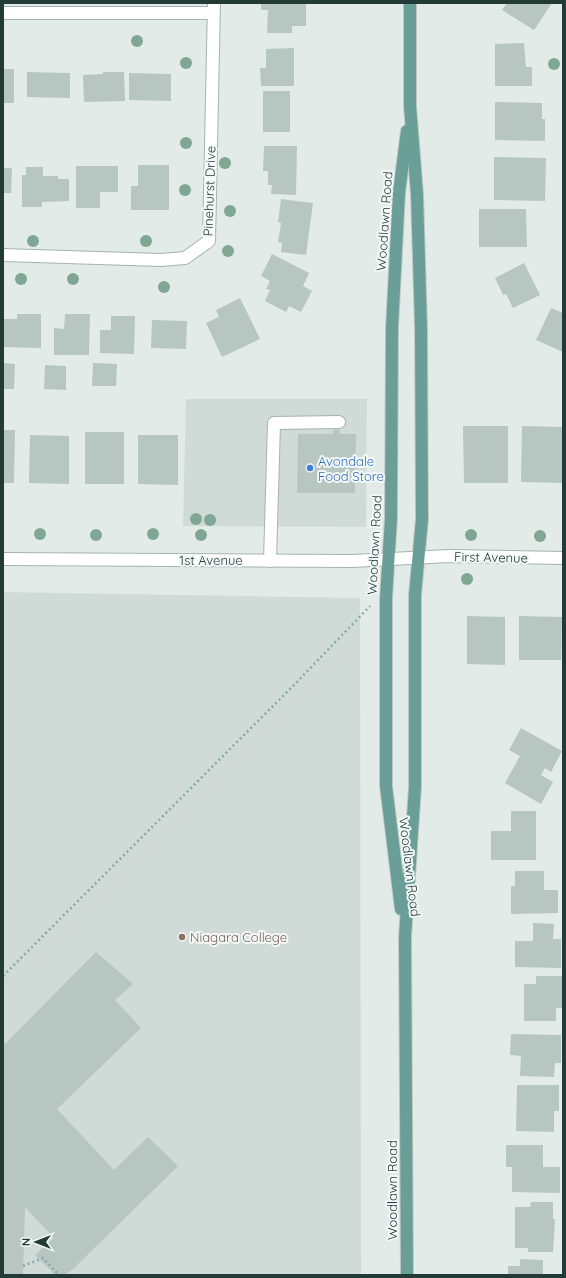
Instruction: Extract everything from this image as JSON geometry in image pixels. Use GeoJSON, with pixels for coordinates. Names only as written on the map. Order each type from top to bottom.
{"type":"FeatureCollection","features":[{"type":"Feature","properties":{"kind":"main road","name":"Woodlawn Road"},"geometry":{"type":"LineString","coordinates":[[407,1275],[405,937],[415,787],[415,595],[422,519],[422,327],[417,194],[410,106],[410,3]]}},
{"type":"Feature","properties":{"kind":"main road","name":"Woodlawn Road"},"geometry":{"type":"LineString","coordinates":[[405,937],[386,786],[386,599],[391,518],[392,328],[399,193],[410,106]]}},
{"type":"Feature","properties":{"kind":"street"},"geometry":{"type":"LineString","coordinates":[[3,13],[214,8]]}},
{"type":"Feature","properties":{"kind":"street","name":"Pinehurst Drive"},"geometry":{"type":"LineString","coordinates":[[3,255],[161,260],[185,258],[209,241],[214,8]]}},
{"type":"Feature","properties":{"kind":"street"},"geometry":{"type":"LineString","coordinates":[[270,560],[274,422],[339,422]]}},
{"type":"Feature","properties":{"kind":"street","name":"First Avenue"},"geometry":{"type":"LineString","coordinates":[[418,557],[449,556],[563,558]]}},
{"type":"Feature","properties":{"kind":"street","name":"1st Avenue"},"geometry":{"type":"LineString","coordinates":[[3,559],[270,560],[388,559],[418,557]]}},
{"type":"Feature","properties":{"kind":"path"},"geometry":{"type":"LineString","coordinates":[[3,976],[295,684],[371,605]]}},
{"type":"Feature","properties":{"kind":"path"},"geometry":{"type":"LineString","coordinates":[[23,1266],[44,1258],[59,1275]]}},
{"type":"Feature","properties":{"kind":"shaded area"},"geometry":{"type":"Polygon","coordinates":[[[186,399],[367,399],[366,527],[183,526],[186,399]]]}},
{"type":"Feature","properties":{"kind":"shaded area","name":"Niagara College"},"geometry":{"type":"Polygon","coordinates":[[[3,592],[360,598],[361,1275],[3,1275],[3,592]]]}},
{"type":"Feature","properties":{"kind":"building"},"geometry":{"type":"Polygon","coordinates":[[[261,3],[306,3],[306,26],[292,26],[292,33],[267,33],[268,10],[261,10],[261,3]]]}},
{"type":"Feature","properties":{"kind":"building"},"geometry":{"type":"Polygon","coordinates":[[[507,3],[552,3],[534,30],[502,10],[507,3]]]}},
{"type":"Feature","properties":{"kind":"building"},"geometry":{"type":"Polygon","coordinates":[[[524,43],[526,67],[532,67],[532,86],[495,86],[495,44],[524,43]]]}},
{"type":"Feature","properties":{"kind":"building"},"geometry":{"type":"Polygon","coordinates":[[[294,48],[294,86],[261,86],[260,68],[266,68],[266,49],[294,48]]]}},
{"type":"Feature","properties":{"kind":"building"},"geometry":{"type":"Polygon","coordinates":[[[3,69],[14,69],[14,103],[3,103],[3,69]]]}},
{"type":"Feature","properties":{"kind":"building"},"geometry":{"type":"Polygon","coordinates":[[[27,72],[70,73],[70,98],[27,97],[27,72]]]}},
{"type":"Feature","properties":{"kind":"building"},"geometry":{"type":"Polygon","coordinates":[[[103,72],[124,72],[125,101],[84,102],[83,75],[103,74],[103,72]]]}},
{"type":"Feature","properties":{"kind":"building"},"geometry":{"type":"Polygon","coordinates":[[[129,73],[171,74],[171,101],[129,100],[129,73]]]}},
{"type":"Feature","properties":{"kind":"building"},"geometry":{"type":"Polygon","coordinates":[[[263,91],[290,91],[290,132],[263,132],[263,91]]]}},
{"type":"Feature","properties":{"kind":"building"},"geometry":{"type":"Polygon","coordinates":[[[495,102],[542,103],[542,119],[545,119],[545,141],[495,140],[495,102]]]}},
{"type":"Feature","properties":{"kind":"building"},"geometry":{"type":"Polygon","coordinates":[[[264,146],[297,146],[296,195],[271,194],[272,185],[268,185],[268,171],[263,171],[264,146]]]}},
{"type":"Feature","properties":{"kind":"building"},"geometry":{"type":"Polygon","coordinates":[[[494,157],[546,158],[545,201],[494,200],[494,157]]]}},
{"type":"Feature","properties":{"kind":"building"},"geometry":{"type":"Polygon","coordinates":[[[138,165],[169,165],[169,210],[131,210],[131,186],[138,186],[138,165]]]}},
{"type":"Feature","properties":{"kind":"building"},"geometry":{"type":"Polygon","coordinates":[[[76,166],[118,166],[118,192],[100,192],[100,208],[76,208],[76,166]]]}},
{"type":"Feature","properties":{"kind":"building"},"geometry":{"type":"Polygon","coordinates":[[[26,167],[43,167],[43,176],[58,176],[58,179],[69,179],[69,201],[42,202],[42,207],[22,207],[22,175],[26,175],[26,167]]]}},
{"type":"Feature","properties":{"kind":"building"},"geometry":{"type":"Polygon","coordinates":[[[3,168],[12,168],[11,193],[3,193],[3,168]]]}},
{"type":"Feature","properties":{"kind":"building"},"geometry":{"type":"Polygon","coordinates":[[[281,199],[313,203],[306,255],[281,252],[282,243],[278,242],[281,223],[278,222],[281,199]]]}},
{"type":"Feature","properties":{"kind":"building"},"geometry":{"type":"Polygon","coordinates":[[[479,209],[526,209],[527,247],[479,247],[479,209]]]}},
{"type":"Feature","properties":{"kind":"building"},"geometry":{"type":"Polygon","coordinates":[[[272,254],[309,273],[303,286],[312,291],[301,312],[289,306],[286,312],[265,301],[270,290],[266,289],[270,281],[261,276],[272,254]]]}},
{"type":"Feature","properties":{"kind":"building"},"geometry":{"type":"Polygon","coordinates":[[[524,263],[540,295],[513,308],[506,294],[503,295],[495,278],[524,263]]]}},
{"type":"Feature","properties":{"kind":"building"},"geometry":{"type":"Polygon","coordinates":[[[240,298],[260,339],[222,357],[206,323],[219,317],[216,310],[240,298]]]}},
{"type":"Feature","properties":{"kind":"building"},"geometry":{"type":"Polygon","coordinates":[[[551,308],[563,313],[563,352],[536,340],[551,308]]]}},
{"type":"Feature","properties":{"kind":"building"},"geometry":{"type":"Polygon","coordinates":[[[17,314],[41,314],[41,348],[3,347],[4,319],[17,319],[17,314]]]}},
{"type":"Feature","properties":{"kind":"building"},"geometry":{"type":"Polygon","coordinates":[[[65,314],[90,314],[89,355],[54,355],[54,328],[64,329],[65,314]]]}},
{"type":"Feature","properties":{"kind":"building"},"geometry":{"type":"Polygon","coordinates":[[[111,316],[135,316],[134,354],[100,353],[100,330],[111,330],[111,316]]]}},
{"type":"Feature","properties":{"kind":"building"},"geometry":{"type":"Polygon","coordinates":[[[152,320],[187,321],[186,349],[151,348],[152,320]]]}},
{"type":"Feature","properties":{"kind":"building"},"geometry":{"type":"Polygon","coordinates":[[[3,363],[15,364],[14,389],[3,389],[3,363]]]}},
{"type":"Feature","properties":{"kind":"building"},"geometry":{"type":"Polygon","coordinates":[[[93,363],[117,364],[116,386],[92,386],[93,363]]]}},
{"type":"Feature","properties":{"kind":"building"},"geometry":{"type":"Polygon","coordinates":[[[45,365],[66,366],[66,390],[44,389],[45,365]]]}},
{"type":"Feature","properties":{"kind":"building"},"geometry":{"type":"Polygon","coordinates":[[[463,426],[508,426],[508,483],[464,483],[463,426]]]}},
{"type":"Feature","properties":{"kind":"building"},"geometry":{"type":"Polygon","coordinates":[[[522,426],[563,427],[563,483],[521,482],[522,426]]]}},
{"type":"Feature","properties":{"kind":"building"},"geometry":{"type":"Polygon","coordinates":[[[3,430],[15,430],[14,483],[3,483],[3,430]]]}},
{"type":"Feature","properties":{"kind":"building"},"geometry":{"type":"Polygon","coordinates":[[[333,430],[340,430],[340,434],[356,434],[355,493],[297,493],[298,434],[333,434],[333,430]]]}},
{"type":"Feature","properties":{"kind":"building"},"geometry":{"type":"Polygon","coordinates":[[[85,432],[124,432],[124,484],[85,484],[85,432]]]}},
{"type":"Feature","properties":{"kind":"building"},"geometry":{"type":"Polygon","coordinates":[[[30,435],[69,436],[69,484],[29,483],[30,435]]]}},
{"type":"Feature","properties":{"kind":"building"},"geometry":{"type":"Polygon","coordinates":[[[138,435],[178,435],[178,485],[138,484],[138,435]]]}},
{"type":"Feature","properties":{"kind":"building"},"geometry":{"type":"Polygon","coordinates":[[[467,616],[505,617],[505,665],[467,664],[467,616]]]}},
{"type":"Feature","properties":{"kind":"building"},"geometry":{"type":"Polygon","coordinates":[[[519,616],[562,617],[561,660],[519,660],[519,616]]]}},
{"type":"Feature","properties":{"kind":"building"},"geometry":{"type":"Polygon","coordinates":[[[521,728],[562,751],[551,772],[545,768],[541,775],[553,782],[541,804],[505,783],[520,756],[509,750],[521,728]]]}},
{"type":"Feature","properties":{"kind":"building"},"geometry":{"type":"Polygon","coordinates":[[[511,811],[536,811],[536,860],[491,860],[491,831],[511,831],[511,811]]]}},
{"type":"Feature","properties":{"kind":"building"},"geometry":{"type":"Polygon","coordinates":[[[515,871],[544,871],[544,890],[558,890],[558,913],[511,914],[511,886],[515,886],[515,871]]]}},
{"type":"Feature","properties":{"kind":"building"},"geometry":{"type":"Polygon","coordinates":[[[533,923],[554,924],[553,939],[561,939],[561,968],[515,967],[515,941],[533,941],[533,923]]]}},
{"type":"Feature","properties":{"kind":"building"},"geometry":{"type":"Polygon","coordinates":[[[96,952],[133,984],[115,1000],[141,1028],[57,1109],[114,1170],[148,1137],[178,1166],[73,1269],[64,1275],[55,1275],[35,1255],[54,1238],[25,1207],[23,1275],[3,1275],[3,1046],[96,952]]]}},
{"type":"Feature","properties":{"kind":"building"},"geometry":{"type":"Polygon","coordinates":[[[536,976],[563,976],[563,1008],[556,1008],[556,1021],[524,1021],[524,984],[536,984],[536,976]]]}},
{"type":"Feature","properties":{"kind":"building"},"geometry":{"type":"Polygon","coordinates":[[[511,1034],[561,1035],[561,1063],[555,1063],[554,1077],[520,1076],[521,1056],[510,1055],[511,1034]]]}},
{"type":"Feature","properties":{"kind":"building"},"geometry":{"type":"Polygon","coordinates":[[[517,1085],[559,1085],[559,1111],[554,1111],[554,1132],[516,1131],[517,1085]]]}},
{"type":"Feature","properties":{"kind":"building"},"geometry":{"type":"Polygon","coordinates":[[[506,1145],[543,1145],[543,1167],[560,1167],[560,1193],[512,1192],[512,1167],[506,1167],[506,1145]]]}},
{"type":"Feature","properties":{"kind":"building"},"geometry":{"type":"Polygon","coordinates":[[[531,1202],[553,1202],[553,1219],[555,1219],[553,1252],[528,1252],[528,1248],[515,1248],[515,1207],[530,1207],[531,1202]]]}},
{"type":"Feature","properties":{"kind":"building"},"geometry":{"type":"Polygon","coordinates":[[[520,1259],[543,1260],[543,1275],[508,1275],[508,1266],[520,1266],[520,1259]]]}},
{"type":"Feature","properties":{"kind":"place","name":"Avondale Food Store"},"geometry":{"type":"Point","coordinates":[310,468]}},
{"type":"Feature","properties":{"kind":"place","name":"Niagara College"},"geometry":{"type":"Point","coordinates":[182,937]}}]}
